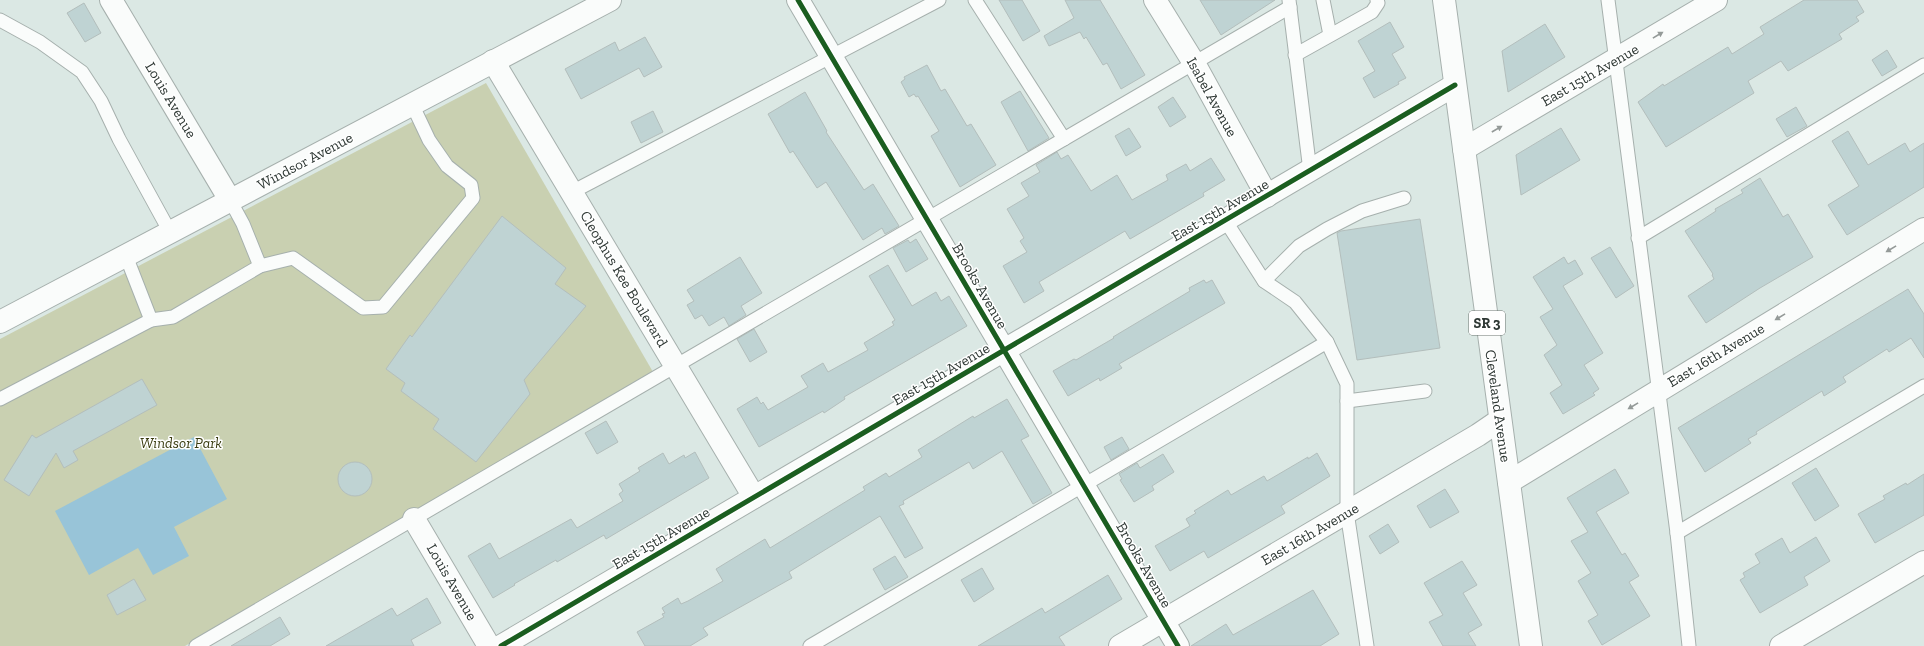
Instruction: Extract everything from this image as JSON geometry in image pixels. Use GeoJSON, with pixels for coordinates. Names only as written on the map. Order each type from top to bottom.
{"type":"FeatureCollection","features":[{"type":"Feature","properties":{"kind":"street","name":"Louis Avenue"},"geometry":{"type":"LineString","coordinates":[[111,0],[230,200]]}},
{"type":"Feature","properties":{"kind":"street","name":"Windsor Avenue"},"geometry":{"type":"LineString","coordinates":[[0,322],[610,0]]}},
{"type":"Feature","properties":{"kind":"street","name":"Brooks Avenue"},"geometry":{"type":"LineString","coordinates":[[798,0],[1178,646]]}},
{"type":"Feature","properties":{"kind":"street","name":"Isabel Avenue"},"geometry":{"type":"LineString","coordinates":[[1155,0],[1194,63],[1267,196]]}},
{"type":"Feature","properties":{"kind":"street","name":"Cleveland Avenue"},"geometry":{"type":"LineString","coordinates":[[1444,0],[1530,646]]}},
{"type":"Feature","properties":{"kind":"street","name":"East 15th Avenue"},"geometry":{"type":"LineString","coordinates":[[1464,149],[1716,0]]}},
{"type":"Feature","properties":{"kind":"street","name":"Cleophus Kee Boulevard"},"geometry":{"type":"LineString","coordinates":[[493,61],[754,497]]}},
{"type":"Feature","properties":{"kind":"street","name":"East 15th Avenue"},"geometry":{"type":"LineString","coordinates":[[500,646],[1455,86]]}},
{"type":"Feature","properties":{"kind":"street","name":"East 16th Avenue"},"geometry":{"type":"LineString","coordinates":[[1508,482],[1924,229]]}},
{"type":"Feature","properties":{"kind":"street","name":"East 16th Avenue"},"geometry":{"type":"LineString","coordinates":[[1120,646],[1478,435],[1500,420]]}},
{"type":"Feature","properties":{"kind":"street","name":"Louis Avenue"},"geometry":{"type":"LineString","coordinates":[[414,518],[489,646]]}},
{"type":"Feature","properties":{"kind":"street"},"geometry":{"type":"LineString","coordinates":[[1781,646],[1924,562]]}},
{"type":"Feature","properties":{"kind":"lane"},"geometry":{"type":"LineString","coordinates":[[572,192],[940,0]]}},
{"type":"Feature","properties":{"kind":"lane"},"geometry":{"type":"LineString","coordinates":[[975,0],[1064,139]]}},
{"type":"Feature","properties":{"kind":"lane"},"geometry":{"type":"LineString","coordinates":[[1323,0],[1330,35]]}},
{"type":"Feature","properties":{"kind":"lane"},"geometry":{"type":"LineString","coordinates":[[1295,55],[1372,12],[1378,3],[1377,0]]}},
{"type":"Feature","properties":{"kind":"lane"},"geometry":{"type":"LineString","coordinates":[[1608,0],[1677,533],[1688,646]]}},
{"type":"Feature","properties":{"kind":"lane"},"geometry":{"type":"LineString","coordinates":[[196,646],[927,220],[1194,63],[1289,4],[1310,171]]}},
{"type":"Feature","properties":{"kind":"lane"},"geometry":{"type":"LineString","coordinates":[[0,20],[40,42],[82,72],[101,101],[119,139],[170,232]]}},
{"type":"Feature","properties":{"kind":"lane"},"geometry":{"type":"LineString","coordinates":[[1638,238],[1924,65]]}},
{"type":"Feature","properties":{"kind":"lane"},"geometry":{"type":"LineString","coordinates":[[0,399],[151,320],[173,317],[260,266],[293,258],[363,308],[383,307],[473,198],[471,185],[447,166],[429,140],[412,104]]}},
{"type":"Feature","properties":{"kind":"lane"},"geometry":{"type":"LineString","coordinates":[[1264,281],[1299,246],[1321,232],[1362,211],[1404,198]]}},
{"type":"Feature","properties":{"kind":"lane"},"geometry":{"type":"LineString","coordinates":[[230,200],[243,224],[260,266]]}},
{"type":"Feature","properties":{"kind":"lane"},"geometry":{"type":"LineString","coordinates":[[1225,220],[1264,281],[1295,302],[1327,342],[1347,384],[1347,512],[1367,646]]}},
{"type":"Feature","properties":{"kind":"lane"},"geometry":{"type":"LineString","coordinates":[[126,256],[151,320]]}},
{"type":"Feature","properties":{"kind":"lane"},"geometry":{"type":"LineString","coordinates":[[810,646],[1327,342]]}},
{"type":"Feature","properties":{"kind":"lane"},"geometry":{"type":"LineString","coordinates":[[1677,533],[1924,386]]}},
{"type":"Feature","properties":{"kind":"lane"},"geometry":{"type":"LineString","coordinates":[[1347,401],[1425,391]]}},
{"type":"Feature","properties":{"kind":"green space","name":"Windsor Park"},"geometry":{"type":"Polygon","coordinates":[[[486,83],[653,372],[185,646],[0,646],[0,339],[486,83]]]}},
{"type":"Feature","properties":{"kind":"water"},"geometry":{"type":"Polygon","coordinates":[[[194,437],[227,499],[174,527],[189,556],[153,575],[138,548],[89,575],[55,511],[194,437]]]}},
{"type":"Feature","properties":{"kind":"building"},"geometry":{"type":"Polygon","coordinates":[[[999,0],[1022,0],[1040,31],[1023,41],[999,0]]]}},
{"type":"Feature","properties":{"kind":"building"},"geometry":{"type":"Polygon","coordinates":[[[1065,0],[1100,0],[1145,75],[1121,89],[1107,63],[1103,65],[1086,37],[1084,39],[1080,32],[1049,46],[1044,36],[1074,18],[1065,0]]]}},
{"type":"Feature","properties":{"kind":"building"},"geometry":{"type":"Polygon","coordinates":[[[1200,0],[1275,0],[1221,35],[1200,0]]]}},
{"type":"Feature","properties":{"kind":"building"},"geometry":{"type":"Polygon","coordinates":[[[1804,0],[1857,0],[1864,12],[1856,17],[1859,21],[1839,34],[1842,39],[1788,71],[1781,61],[1748,81],[1754,93],[1666,147],[1638,102],[1663,84],[1664,86],[1728,47],[1732,54],[1764,34],[1760,27],[1804,0]]]}},
{"type":"Feature","properties":{"kind":"building"},"geometry":{"type":"Polygon","coordinates":[[[84,3],[101,33],[85,42],[67,13],[84,3]]]}},
{"type":"Feature","properties":{"kind":"building"},"geometry":{"type":"Polygon","coordinates":[[[1390,22],[1404,47],[1392,54],[1406,78],[1398,82],[1399,84],[1374,98],[1363,78],[1375,71],[1358,41],[1390,22]]]}},
{"type":"Feature","properties":{"kind":"building"},"geometry":{"type":"Polygon","coordinates":[[[1545,24],[1565,57],[1508,92],[1502,51],[1545,24]]]}},
{"type":"Feature","properties":{"kind":"building"},"geometry":{"type":"Polygon","coordinates":[[[645,37],[662,67],[644,77],[639,68],[581,99],[565,69],[615,42],[619,51],[645,37]]]}},
{"type":"Feature","properties":{"kind":"building"},"geometry":{"type":"Polygon","coordinates":[[[1887,50],[1897,67],[1882,76],[1872,60],[1887,50]]]}},
{"type":"Feature","properties":{"kind":"building"},"geometry":{"type":"Polygon","coordinates":[[[927,65],[941,91],[945,89],[967,126],[971,124],[996,165],[960,187],[931,136],[939,131],[918,96],[916,97],[914,94],[909,97],[901,82],[905,79],[904,77],[927,65]]]}},
{"type":"Feature","properties":{"kind":"building"},"geometry":{"type":"Polygon","coordinates":[[[1020,91],[1049,138],[1028,151],[1001,102],[1020,91]]]}},
{"type":"Feature","properties":{"kind":"building"},"geometry":{"type":"Polygon","coordinates":[[[805,92],[827,131],[826,132],[864,190],[873,184],[899,226],[885,234],[882,228],[863,240],[826,182],[817,188],[793,151],[790,153],[768,114],[805,92]]]}},
{"type":"Feature","properties":{"kind":"building"},"geometry":{"type":"Polygon","coordinates":[[[1173,97],[1186,117],[1170,127],[1158,107],[1173,97]]]}},
{"type":"Feature","properties":{"kind":"building"},"geometry":{"type":"Polygon","coordinates":[[[1796,107],[1807,126],[1787,137],[1776,119],[1796,107]]]}},
{"type":"Feature","properties":{"kind":"building"},"geometry":{"type":"Polygon","coordinates":[[[653,111],[663,132],[641,143],[631,122],[653,111]]]}},
{"type":"Feature","properties":{"kind":"building"},"geometry":{"type":"Polygon","coordinates":[[[1129,128],[1141,147],[1126,156],[1115,136],[1129,128]]]}},
{"type":"Feature","properties":{"kind":"building"},"geometry":{"type":"Polygon","coordinates":[[[1561,128],[1580,160],[1521,195],[1516,155],[1561,128]]]}},
{"type":"Feature","properties":{"kind":"building"},"geometry":{"type":"Polygon","coordinates":[[[1848,131],[1868,165],[1905,143],[1910,152],[1924,143],[1924,187],[1847,235],[1828,205],[1859,186],[1832,141],[1848,131]]]}},
{"type":"Feature","properties":{"kind":"building"},"geometry":{"type":"Polygon","coordinates":[[[1057,152],[1061,159],[1068,155],[1091,191],[1117,175],[1132,200],[1168,180],[1166,175],[1186,164],[1190,171],[1211,158],[1225,180],[1203,193],[1204,196],[1130,239],[1125,231],[1039,282],[1044,291],[1024,303],[1003,266],[1027,252],[1020,241],[1024,238],[1007,209],[1029,196],[1021,183],[1040,172],[1036,165],[1057,152]]]}},
{"type":"Feature","properties":{"kind":"building"},"geometry":{"type":"Polygon","coordinates":[[[1760,178],[1783,217],[1788,214],[1813,257],[1760,288],[1706,323],[1688,296],[1714,279],[1713,274],[1685,231],[1716,211],[1715,209],[1743,193],[1741,190],[1760,178]]]}},
{"type":"Feature","properties":{"kind":"building"},"geometry":{"type":"Polygon","coordinates":[[[502,216],[566,268],[555,284],[586,306],[524,380],[530,394],[476,462],[433,429],[439,419],[401,391],[405,383],[386,369],[410,335],[412,337],[502,216]]]}},
{"type":"Feature","properties":{"kind":"building"},"geometry":{"type":"Polygon","coordinates":[[[1420,219],[1440,348],[1357,360],[1337,233],[1341,231],[1420,219]]]}},
{"type":"Feature","properties":{"kind":"building"},"geometry":{"type":"Polygon","coordinates":[[[916,239],[928,259],[906,272],[893,248],[908,240],[910,243],[916,239]]]}},
{"type":"Feature","properties":{"kind":"building"},"geometry":{"type":"Polygon","coordinates":[[[1610,247],[1634,286],[1616,298],[1591,258],[1610,247]]]}},
{"type":"Feature","properties":{"kind":"building"},"geometry":{"type":"Polygon","coordinates":[[[740,257],[762,293],[741,306],[746,315],[729,326],[724,317],[709,326],[702,315],[695,319],[687,305],[694,301],[687,290],[740,257]]]}},
{"type":"Feature","properties":{"kind":"building"},"geometry":{"type":"Polygon","coordinates":[[[1564,257],[1568,264],[1575,260],[1583,274],[1563,286],[1603,353],[1584,365],[1599,389],[1593,393],[1595,395],[1563,414],[1550,393],[1562,385],[1544,355],[1557,345],[1540,317],[1553,309],[1533,277],[1564,257]]]}},
{"type":"Feature","properties":{"kind":"building"},"geometry":{"type":"Polygon","coordinates":[[[888,265],[912,306],[936,292],[941,301],[949,296],[967,326],[844,397],[845,399],[824,413],[823,411],[759,447],[737,409],[757,397],[761,404],[763,402],[768,410],[808,387],[801,376],[823,363],[828,372],[868,350],[864,343],[894,325],[892,322],[895,320],[869,276],[888,265]]]}},
{"type":"Feature","properties":{"kind":"building"},"geometry":{"type":"Polygon","coordinates":[[[1204,280],[1206,283],[1212,280],[1225,303],[1119,364],[1122,368],[1100,381],[1099,378],[1068,396],[1053,371],[1074,359],[1076,360],[1114,338],[1113,337],[1190,291],[1189,288],[1204,280]]]}},
{"type":"Feature","properties":{"kind":"building"},"geometry":{"type":"Polygon","coordinates":[[[1908,289],[1924,314],[1924,358],[1911,338],[1889,352],[1887,349],[1843,377],[1846,382],[1824,396],[1822,391],[1756,432],[1757,434],[1748,439],[1751,443],[1705,472],[1678,428],[1908,289]]]}},
{"type":"Feature","properties":{"kind":"building"},"geometry":{"type":"Polygon","coordinates":[[[754,329],[767,352],[750,362],[737,339],[754,329]]]}},
{"type":"Feature","properties":{"kind":"building"},"geometry":{"type":"Polygon","coordinates":[[[142,379],[157,405],[73,451],[78,460],[64,468],[56,453],[29,496],[4,480],[32,435],[36,438],[142,379]]]}},
{"type":"Feature","properties":{"kind":"building"},"geometry":{"type":"Polygon","coordinates":[[[1007,399],[1029,436],[1021,440],[1052,493],[1033,504],[1002,451],[973,469],[969,462],[903,501],[904,504],[899,506],[923,548],[905,558],[880,516],[789,572],[792,578],[703,628],[708,635],[690,646],[645,646],[637,632],[664,617],[662,614],[665,613],[662,608],[678,598],[681,604],[723,581],[716,569],[765,539],[770,548],[865,490],[863,487],[886,473],[889,477],[922,457],[918,450],[973,416],[974,418],[1007,399]]]}},
{"type":"Feature","properties":{"kind":"building"},"geometry":{"type":"Polygon","coordinates":[[[606,421],[618,442],[597,454],[585,433],[606,421]]]}},
{"type":"Feature","properties":{"kind":"building"},"geometry":{"type":"Polygon","coordinates":[[[1122,437],[1129,449],[1111,460],[1104,447],[1122,437]]]}},
{"type":"Feature","properties":{"kind":"building"},"geometry":{"type":"Polygon","coordinates":[[[695,452],[709,478],[606,539],[604,535],[557,562],[556,560],[493,598],[468,556],[490,543],[499,559],[571,519],[577,528],[623,501],[619,494],[623,491],[619,484],[640,471],[638,468],[663,453],[669,464],[684,455],[685,458],[695,452]]]}},
{"type":"Feature","properties":{"kind":"building"},"geometry":{"type":"Polygon","coordinates":[[[1317,453],[1330,476],[1281,506],[1285,513],[1208,558],[1204,551],[1170,571],[1155,546],[1190,526],[1186,519],[1196,513],[1194,511],[1228,490],[1231,495],[1264,476],[1267,481],[1317,453]]]}},
{"type":"Feature","properties":{"kind":"building"},"geometry":{"type":"Polygon","coordinates":[[[1163,454],[1174,472],[1152,486],[1154,490],[1134,502],[1120,480],[1122,479],[1119,474],[1137,463],[1140,468],[1163,454]]]}},
{"type":"Feature","properties":{"kind":"building"},"geometry":{"type":"Polygon","coordinates":[[[352,462],[358,462],[362,463],[369,469],[372,479],[371,486],[365,493],[358,496],[352,496],[348,495],[341,489],[338,482],[338,476],[339,472],[345,465],[352,462]]]}},
{"type":"Feature","properties":{"kind":"building"},"geometry":{"type":"Polygon","coordinates":[[[1816,468],[1839,506],[1815,521],[1792,483],[1816,468]]]}},
{"type":"Feature","properties":{"kind":"building"},"geometry":{"type":"Polygon","coordinates":[[[1615,469],[1629,493],[1596,512],[1622,555],[1625,553],[1639,576],[1629,582],[1650,616],[1602,645],[1588,621],[1598,615],[1578,581],[1591,573],[1571,541],[1588,532],[1567,498],[1615,469]]]}},
{"type":"Feature","properties":{"kind":"building"},"geometry":{"type":"Polygon","coordinates":[[[1924,474],[1924,515],[1875,543],[1858,514],[1885,499],[1883,496],[1906,483],[1907,485],[1924,474]]]}},
{"type":"Feature","properties":{"kind":"building"},"geometry":{"type":"Polygon","coordinates":[[[1445,489],[1459,512],[1430,528],[1417,506],[1445,489]]]}},
{"type":"Feature","properties":{"kind":"building"},"geometry":{"type":"Polygon","coordinates":[[[1388,524],[1399,542],[1380,554],[1369,536],[1388,524]]]}},
{"type":"Feature","properties":{"kind":"building"},"geometry":{"type":"Polygon","coordinates":[[[1816,537],[1830,561],[1804,577],[1808,585],[1760,613],[1740,580],[1745,577],[1743,573],[1760,563],[1755,554],[1782,538],[1790,553],[1816,537]]]}},
{"type":"Feature","properties":{"kind":"building"},"geometry":{"type":"Polygon","coordinates":[[[895,556],[908,577],[885,590],[873,569],[895,556]]]}},
{"type":"Feature","properties":{"kind":"building"},"geometry":{"type":"Polygon","coordinates":[[[1462,561],[1477,585],[1463,593],[1482,625],[1468,633],[1476,646],[1443,646],[1429,622],[1443,615],[1424,583],[1462,561]]]}},
{"type":"Feature","properties":{"kind":"building"},"geometry":{"type":"Polygon","coordinates":[[[982,568],[994,589],[974,602],[961,580],[982,568]]]}},
{"type":"Feature","properties":{"kind":"building"},"geometry":{"type":"Polygon","coordinates":[[[1108,575],[1122,599],[1059,637],[1065,646],[978,646],[1042,608],[1045,613],[1108,575]]]}},
{"type":"Feature","properties":{"kind":"building"},"geometry":{"type":"Polygon","coordinates":[[[134,579],[146,600],[117,615],[107,595],[134,579]]]}},
{"type":"Feature","properties":{"kind":"building"},"geometry":{"type":"Polygon","coordinates":[[[1313,590],[1339,634],[1320,646],[1191,646],[1226,624],[1233,635],[1313,590]]]}},
{"type":"Feature","properties":{"kind":"building"},"geometry":{"type":"Polygon","coordinates":[[[427,598],[441,623],[411,640],[414,646],[326,646],[392,608],[397,616],[427,598]]]}},
{"type":"Feature","properties":{"kind":"building"},"geometry":{"type":"Polygon","coordinates":[[[280,617],[290,634],[270,646],[231,646],[280,617]]]}},
{"type":"Feature","properties":{"kind":"cycle path"},"geometry":{"type":"LineString","coordinates":[[798,0],[1178,646]]}},
{"type":"Feature","properties":{"kind":"cycle path"},"geometry":{"type":"LineString","coordinates":[[501,646],[1455,85]]}}]}
